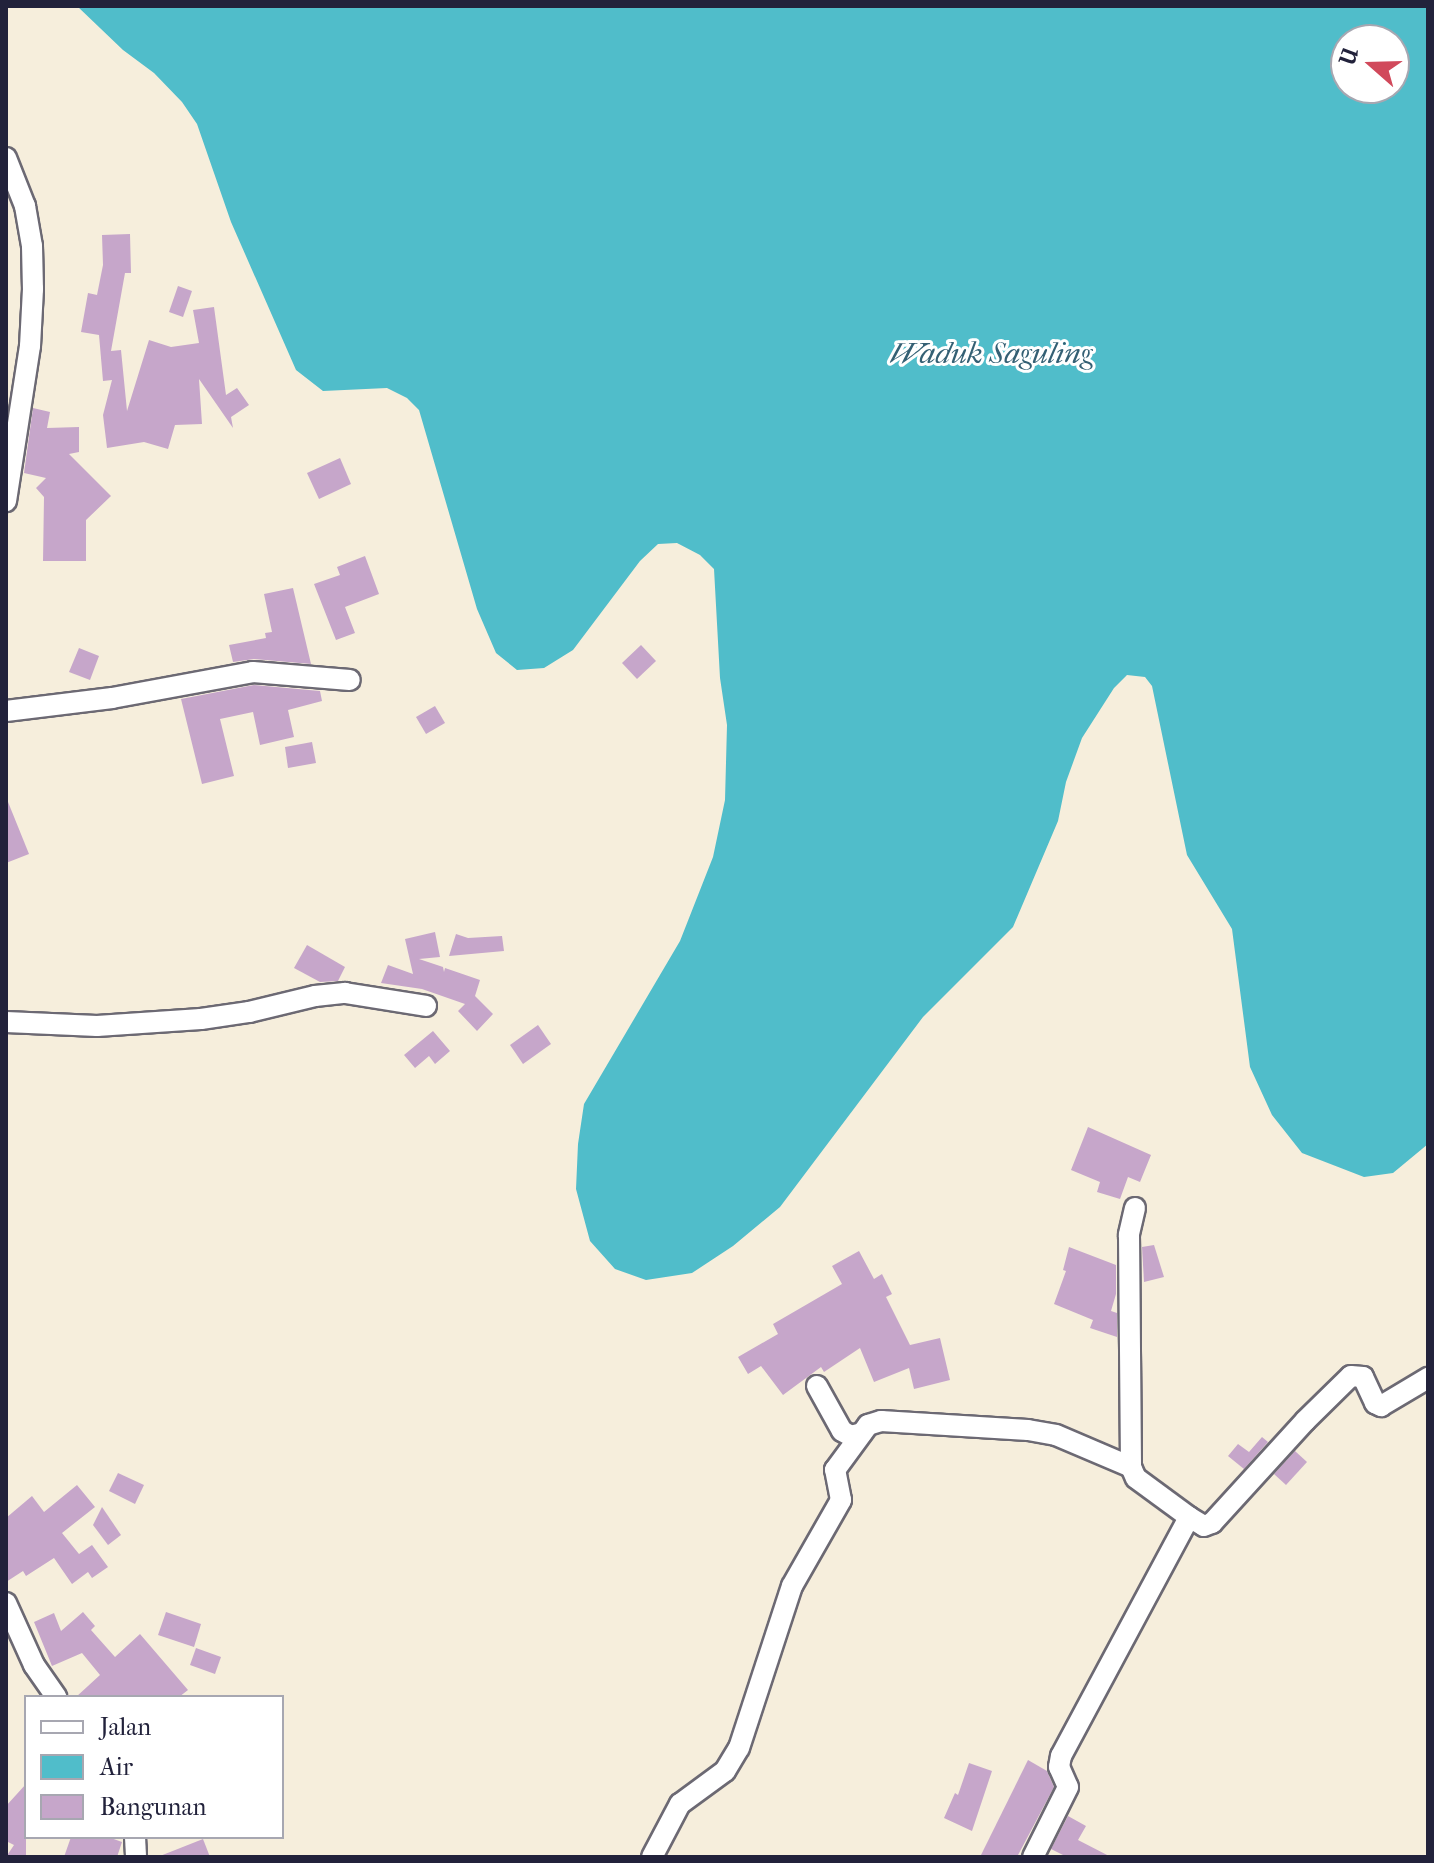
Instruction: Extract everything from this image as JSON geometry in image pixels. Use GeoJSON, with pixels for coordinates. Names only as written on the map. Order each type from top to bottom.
{"type":"FeatureCollection","features":[{"type":"Feature","properties":{"kind":"street"},"geometry":{"type":"LineString","coordinates":[[6,158],[25,206],[32,246],[33,289],[30,346],[6,501]]}},
{"type":"Feature","properties":{"kind":"street"},"geometry":{"type":"LineString","coordinates":[[6,711],[112,698],[253,672],[350,680]]}},
{"type":"Feature","properties":{"kind":"street"},"geometry":{"type":"LineString","coordinates":[[6,1022],[97,1026],[201,1019],[345,993],[426,1006]]}},
{"type":"Feature","properties":{"kind":"street"},"geometry":{"type":"LineString","coordinates":[[1135,1208],[1129,1235],[1131,1467],[1136,1478],[1204,1526],[1212,1523],[1305,1421],[1351,1376],[1363,1377],[1375,1403],[1381,1406],[1428,1378]]}},
{"type":"Feature","properties":{"kind":"street"},"geometry":{"type":"LineString","coordinates":[[817,1386],[842,1431],[851,1436],[862,1433]]}},
{"type":"Feature","properties":{"kind":"street"},"geometry":{"type":"LineString","coordinates":[[652,1857],[680,1804],[725,1771],[739,1748],[792,1586],[841,1500],[835,1477],[838,1462],[868,1425],[881,1421],[1017,1429],[1056,1435],[1131,1467]]}},
{"type":"Feature","properties":{"kind":"street"},"geometry":{"type":"LineString","coordinates":[[1033,1857],[1068,1787],[1059,1767],[1061,1756],[1189,1517]]}},
{"type":"Feature","properties":{"kind":"street"},"geometry":{"type":"LineString","coordinates":[[6,1603],[34,1665],[55,1695]]}},
{"type":"Feature","properties":{"kind":"water","name":"Waduk Saguling"},"geometry":{"type":"Polygon","coordinates":[[[77,6],[1428,6],[1428,1144],[1393,1173],[1364,1177],[1302,1153],[1272,1115],[1250,1067],[1232,929],[1187,855],[1152,686],[1145,677],[1127,675],[1114,688],[1082,738],[1066,782],[1058,821],[1013,927],[923,1017],[780,1207],[733,1246],[692,1273],[646,1280],[615,1269],[590,1241],[576,1189],[578,1144],[584,1104],[680,941],[713,857],[725,800],[727,725],[720,678],[714,569],[700,555],[677,543],[658,544],[640,561],[573,650],[544,668],[517,670],[496,653],[477,609],[419,410],[407,398],[387,388],[323,391],[296,370],[231,222],[197,124],[182,102],[154,73],[123,50],[77,6]]]}},
{"type":"Feature","properties":{"kind":"building"},"geometry":{"type":"Polygon","coordinates":[[[130,234],[131,273],[125,273],[111,351],[121,350],[127,411],[149,340],[171,347],[199,343],[193,310],[214,307],[226,395],[237,388],[249,405],[231,417],[233,428],[199,379],[202,424],[175,425],[168,449],[144,442],[107,448],[103,415],[112,380],[103,381],[99,335],[81,332],[88,293],[97,295],[103,265],[102,235],[130,234]]]}},
{"type":"Feature","properties":{"kind":"building"},"geometry":{"type":"Polygon","coordinates":[[[178,286],[192,291],[183,317],[169,312],[178,286]]]}},
{"type":"Feature","properties":{"kind":"building"},"geometry":{"type":"Polygon","coordinates":[[[33,408],[50,412],[47,428],[79,427],[79,452],[69,454],[111,496],[86,520],[86,561],[43,561],[44,497],[36,488],[46,478],[24,473],[33,408]]]}},
{"type":"Feature","properties":{"kind":"building"},"geometry":{"type":"Polygon","coordinates":[[[340,458],[351,484],[319,499],[307,473],[340,458]]]}},
{"type":"Feature","properties":{"kind":"building"},"geometry":{"type":"Polygon","coordinates":[[[365,556],[379,594],[345,607],[355,633],[336,640],[314,584],[340,575],[337,567],[365,556]]]}},
{"type":"Feature","properties":{"kind":"building"},"geometry":{"type":"Polygon","coordinates":[[[293,588],[311,664],[254,659],[233,662],[229,645],[266,638],[265,633],[272,632],[264,594],[293,588]]]}},
{"type":"Feature","properties":{"kind":"building"},"geometry":{"type":"Polygon","coordinates":[[[641,645],[656,661],[637,679],[622,663],[641,645]]]}},
{"type":"Feature","properties":{"kind":"building"},"geometry":{"type":"Polygon","coordinates":[[[79,648],[99,656],[90,680],[69,672],[79,648]]]}},
{"type":"Feature","properties":{"kind":"building"},"geometry":{"type":"Polygon","coordinates":[[[254,685],[320,691],[322,701],[288,710],[294,737],[260,745],[253,712],[220,719],[234,776],[202,784],[181,699],[254,685]]]}},
{"type":"Feature","properties":{"kind":"building"},"geometry":{"type":"Polygon","coordinates":[[[435,706],[445,723],[426,734],[416,717],[435,706]]]}},
{"type":"Feature","properties":{"kind":"building"},"geometry":{"type":"Polygon","coordinates":[[[312,742],[316,763],[288,768],[285,747],[312,742]]]}},
{"type":"Feature","properties":{"kind":"building"},"geometry":{"type":"Polygon","coordinates":[[[6,797],[29,854],[6,863],[6,797]]]}},
{"type":"Feature","properties":{"kind":"building"},"geometry":{"type":"Polygon","coordinates":[[[435,932],[440,957],[419,959],[443,967],[444,972],[445,968],[480,980],[475,996],[493,1014],[477,1031],[458,1011],[465,1004],[422,989],[381,983],[388,965],[413,974],[405,939],[435,932]]]}},
{"type":"Feature","properties":{"kind":"building"},"geometry":{"type":"Polygon","coordinates":[[[456,934],[468,938],[502,936],[504,951],[449,956],[456,934]]]}},
{"type":"Feature","properties":{"kind":"building"},"geometry":{"type":"Polygon","coordinates":[[[307,945],[345,967],[338,981],[320,982],[294,968],[307,945]]]}},
{"type":"Feature","properties":{"kind":"building"},"geometry":{"type":"Polygon","coordinates":[[[538,1025],[551,1044],[523,1064],[510,1045],[538,1025]]]}},
{"type":"Feature","properties":{"kind":"building"},"geometry":{"type":"Polygon","coordinates":[[[433,1031],[450,1051],[435,1064],[429,1056],[415,1068],[404,1055],[433,1031]]]}},
{"type":"Feature","properties":{"kind":"building"},"geometry":{"type":"Polygon","coordinates":[[[1088,1127],[1151,1155],[1140,1182],[1128,1177],[1120,1199],[1097,1192],[1100,1182],[1071,1170],[1088,1127]]]}},
{"type":"Feature","properties":{"kind":"building"},"geometry":{"type":"Polygon","coordinates":[[[1154,1245],[1164,1277],[1144,1282],[1142,1247],[1154,1245]]]}},
{"type":"Feature","properties":{"kind":"building"},"geometry":{"type":"Polygon","coordinates":[[[1069,1247],[1116,1265],[1116,1294],[1111,1311],[1117,1313],[1117,1337],[1090,1328],[1093,1320],[1054,1304],[1066,1271],[1063,1270],[1069,1247]]]}},
{"type":"Feature","properties":{"kind":"building"},"geometry":{"type":"Polygon","coordinates":[[[859,1251],[874,1279],[882,1274],[892,1294],[886,1297],[910,1345],[940,1338],[950,1380],[914,1389],[909,1368],[874,1382],[860,1348],[824,1372],[821,1367],[783,1395],[761,1366],[748,1374],[738,1357],[778,1334],[773,1324],[842,1284],[832,1266],[859,1251]]]}},
{"type":"Feature","properties":{"kind":"building"},"geometry":{"type":"Polygon","coordinates":[[[1262,1437],[1268,1442],[1244,1469],[1228,1456],[1238,1444],[1249,1452],[1262,1437]]]}},
{"type":"Feature","properties":{"kind":"building"},"geometry":{"type":"Polygon","coordinates":[[[1295,1451],[1307,1462],[1286,1485],[1274,1474],[1295,1451]]]}},
{"type":"Feature","properties":{"kind":"building"},"geometry":{"type":"Polygon","coordinates":[[[118,1473],[144,1485],[135,1504],[109,1491],[118,1473]]]}},
{"type":"Feature","properties":{"kind":"building"},"geometry":{"type":"Polygon","coordinates":[[[77,1485],[95,1507],[62,1533],[79,1554],[92,1545],[108,1567],[92,1578],[88,1572],[72,1584],[54,1558],[26,1576],[23,1571],[6,1582],[6,1518],[32,1496],[44,1512],[77,1485]]]}},
{"type":"Feature","properties":{"kind":"building"},"geometry":{"type":"Polygon","coordinates":[[[102,1507],[121,1535],[108,1545],[93,1525],[102,1507]]]}},
{"type":"Feature","properties":{"kind":"building"},"geometry":{"type":"Polygon","coordinates":[[[83,1612],[95,1626],[91,1630],[115,1657],[140,1634],[188,1690],[182,1695],[78,1695],[100,1675],[82,1653],[52,1666],[34,1622],[54,1613],[61,1631],[83,1612]]]}},
{"type":"Feature","properties":{"kind":"building"},"geometry":{"type":"Polygon","coordinates":[[[166,1612],[201,1624],[194,1647],[158,1635],[166,1612]]]}},
{"type":"Feature","properties":{"kind":"building"},"geometry":{"type":"Polygon","coordinates":[[[196,1648],[221,1657],[215,1674],[190,1665],[196,1648]]]}},
{"type":"Feature","properties":{"kind":"building"},"geometry":{"type":"Polygon","coordinates":[[[1028,1760],[1047,1771],[1054,1787],[1017,1857],[980,1857],[1028,1760]]]}},
{"type":"Feature","properties":{"kind":"building"},"geometry":{"type":"Polygon","coordinates":[[[969,1763],[992,1771],[972,1831],[944,1818],[955,1793],[958,1795],[969,1763]]]}},
{"type":"Feature","properties":{"kind":"building"},"geometry":{"type":"Polygon","coordinates":[[[24,1786],[26,1857],[6,1857],[14,1845],[6,1841],[6,1806],[24,1786]]]}},
{"type":"Feature","properties":{"kind":"building"},"geometry":{"type":"Polygon","coordinates":[[[1068,1816],[1086,1826],[1078,1840],[1111,1857],[1067,1857],[1051,1849],[1068,1816]]]}},
{"type":"Feature","properties":{"kind":"building"},"geometry":{"type":"Polygon","coordinates":[[[70,1839],[114,1839],[122,1842],[117,1857],[64,1857],[70,1839]]]}},
{"type":"Feature","properties":{"kind":"building"},"geometry":{"type":"Polygon","coordinates":[[[203,1839],[210,1857],[160,1857],[160,1856],[203,1839]]]}}]}
